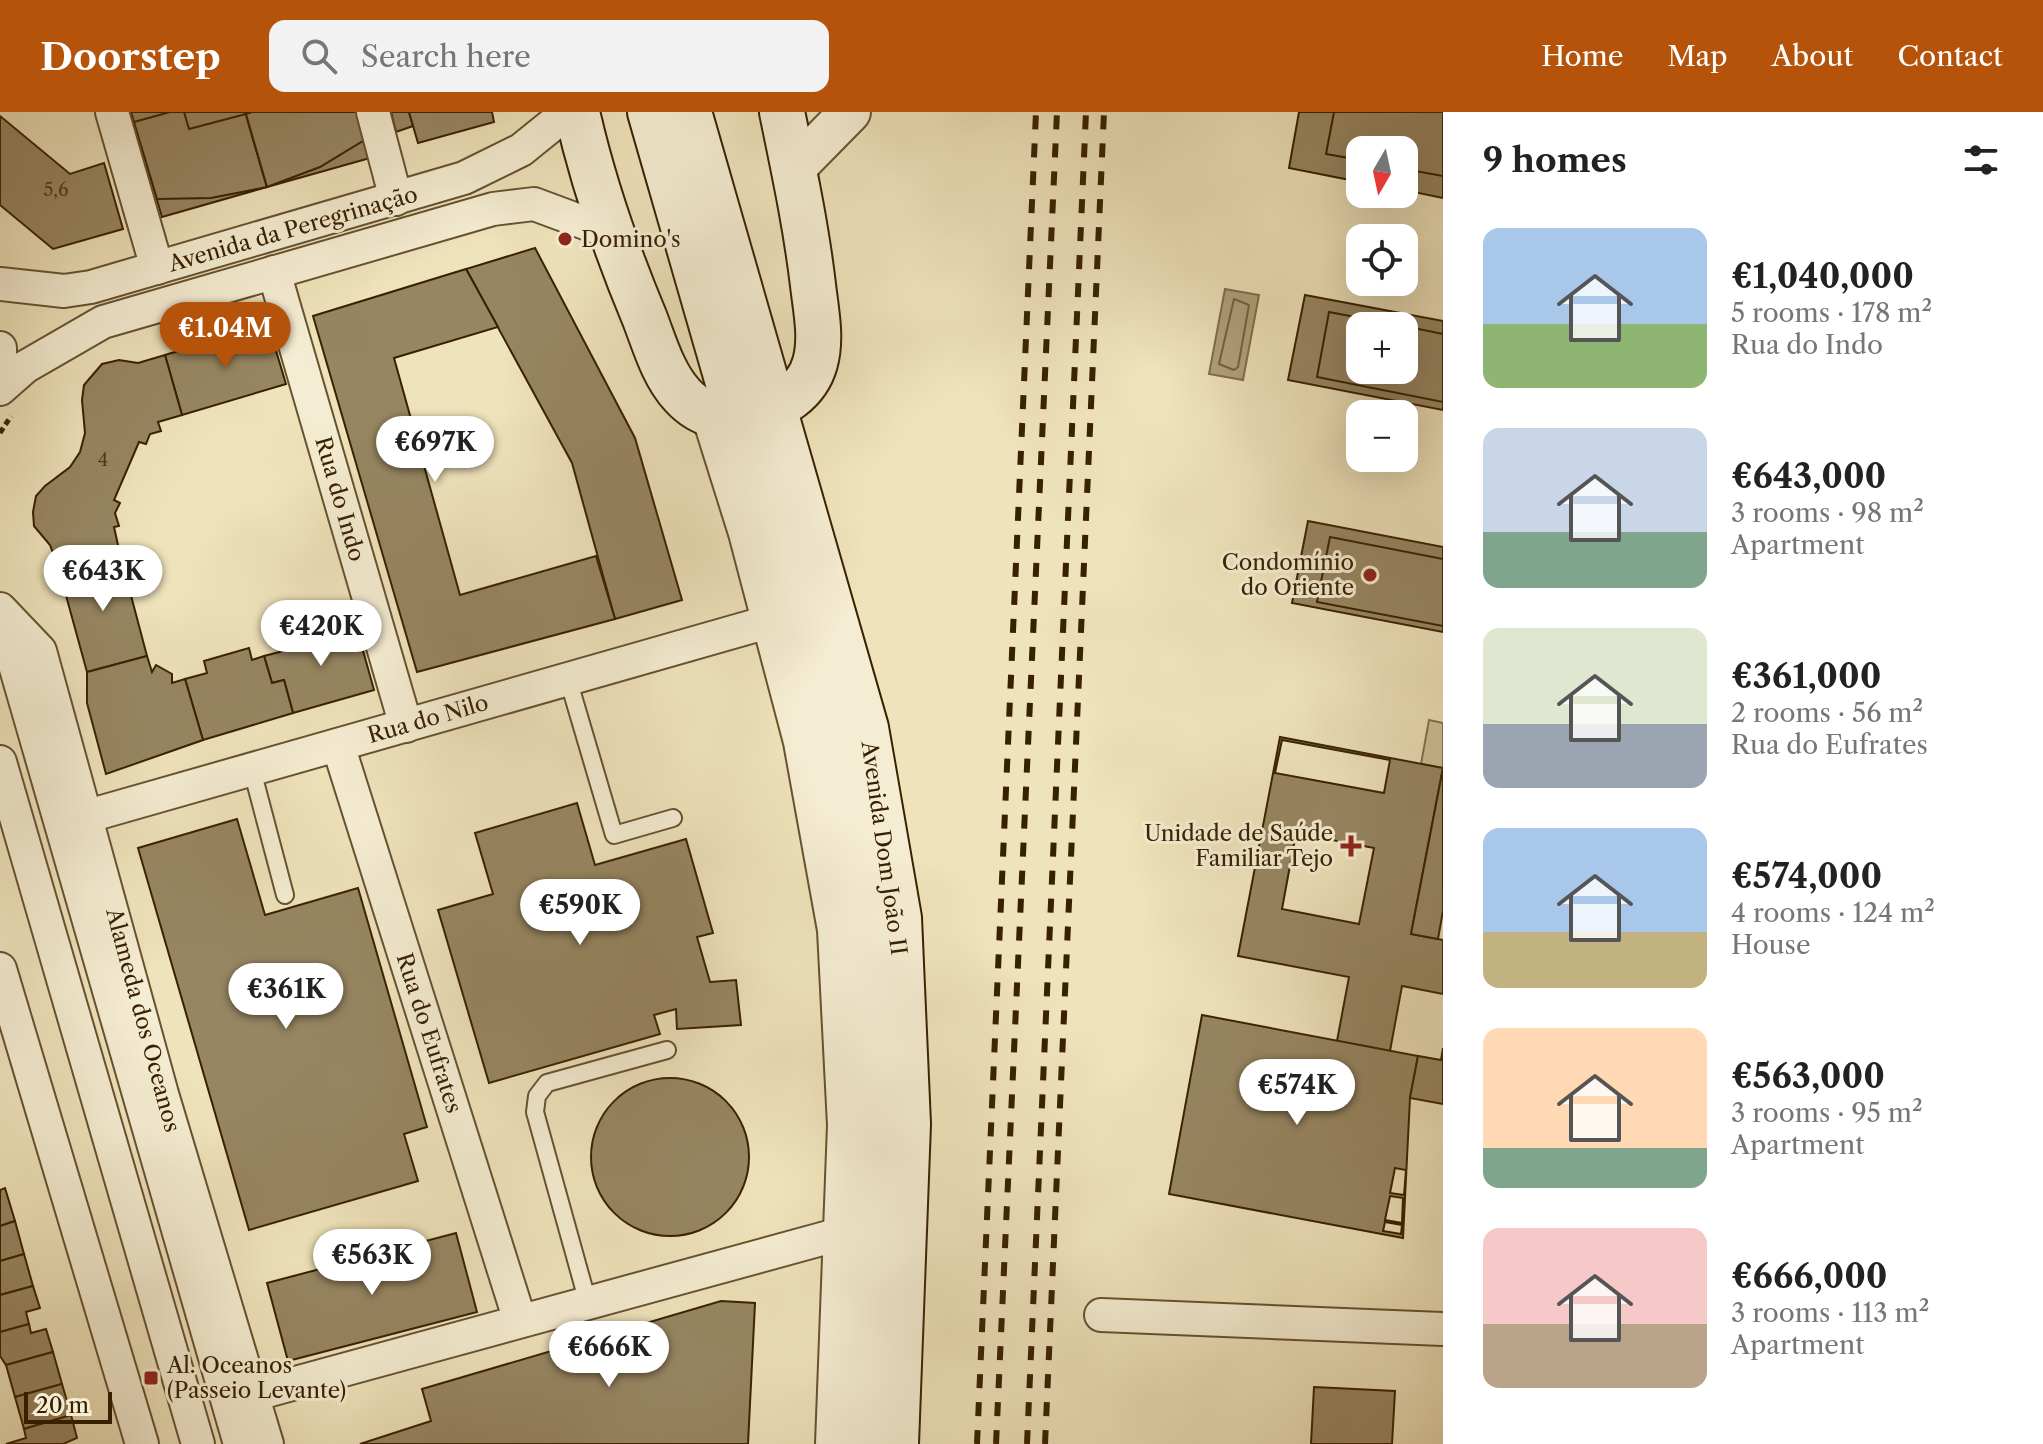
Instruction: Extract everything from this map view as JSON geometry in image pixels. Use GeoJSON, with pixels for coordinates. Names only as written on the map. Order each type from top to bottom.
{"type":"FeatureCollection","features":[{"type":"Feature","properties":{"kind":"main road"},"geometry":{"type":"LineString","coordinates":[[577,112],[588,159],[612,233],[666,372],[683,396],[740,414],[798,392],[815,365],[819,334],[806,222],[782,112]]}},
{"type":"Feature","properties":{"kind":"main road","name":"Avenida Dom João II"},"geometry":{"type":"LineString","coordinates":[[650,112],[740,414],[830,737],[861,922],[870,1124],[859,1444]]}},
{"type":"Feature","properties":{"kind":"main road","name":"Avenida Dom João II"},"geometry":{"type":"LineString","coordinates":[[689,112],[740,414],[866,728],[899,918],[908,1124],[896,1444]]}},
{"type":"Feature","properties":{"kind":"street"},"geometry":{"type":"LineString","coordinates":[[112,112],[157,268]]}},
{"type":"Feature","properties":{"kind":"street"},"geometry":{"type":"LineString","coordinates":[[373,112],[396,199]]}},
{"type":"Feature","properties":{"kind":"street","name":"Avenida da Peregrinação"},"geometry":{"type":"LineString","coordinates":[[0,284],[64,291],[157,268],[396,199],[491,167],[521,150],[568,112]]}},
{"type":"Feature","properties":{"kind":"street"},"geometry":{"type":"LineString","coordinates":[[794,169],[850,112]]}},
{"type":"Feature","properties":{"kind":"street","name":"Avenida da Peregrinação"},"geometry":{"type":"LineString","coordinates":[[0,389],[25,367],[103,322],[493,209],[534,204],[612,233]]}},
{"type":"Feature","properties":{"kind":"street","name":"Rua do Indo"},"geometry":{"type":"LineString","coordinates":[[274,272],[406,726]]}},
{"type":"Feature","properties":{"kind":"street"},"geometry":{"type":"LineString","coordinates":[[0,348],[0,372]]}},
{"type":"Feature","properties":{"kind":"street"},"geometry":{"type":"LineString","coordinates":[[740,414],[768,622],[800,742],[834,930],[844,1125],[832,1444]]}},
{"type":"Feature","properties":{"kind":"street","name":"Alameda dos Oceanos"},"geometry":{"type":"LineString","coordinates":[[0,611],[40,651],[88,816],[162,1094],[267,1444]]}},
{"type":"Feature","properties":{"kind":"street","name":"Alameda dos Oceanos"},"geometry":{"type":"LineString","coordinates":[[0,611],[240,1444]]}},
{"type":"Feature","properties":{"kind":"street","name":"Rua do Nilo"},"geometry":{"type":"LineString","coordinates":[[88,816],[768,622]]}},
{"type":"Feature","properties":{"kind":"street","name":"Rua do Eufrates"},"geometry":{"type":"LineString","coordinates":[[338,745],[520,1321]]}},
{"type":"Feature","properties":{"kind":"street"},"geometry":{"type":"LineString","coordinates":[[0,762],[198,1444]]}},
{"type":"Feature","properties":{"kind":"street"},"geometry":{"type":"LineString","coordinates":[[0,969],[142,1444]]}},
{"type":"Feature","properties":{"kind":"street"},"geometry":{"type":"LineString","coordinates":[[0,1038],[8,1022],[10,1003]]}},
{"type":"Feature","properties":{"kind":"street"},"geometry":{"type":"LineString","coordinates":[[0,1062],[23,1075],[35,1091]]}},
{"type":"Feature","properties":{"kind":"street"},"geometry":{"type":"LineString","coordinates":[[252,1395],[840,1234]]}},
{"type":"Feature","properties":{"kind":"street"},"geometry":{"type":"LineString","coordinates":[[1101,1315],[1443,1329]]}},
{"type":"Feature","properties":{"kind":"lane"},"geometry":{"type":"LineString","coordinates":[[568,679],[614,835],[673,818]]}},
{"type":"Feature","properties":{"kind":"lane"},"geometry":{"type":"LineString","coordinates":[[252,770],[285,895]]}},
{"type":"Feature","properties":{"kind":"lane"},"geometry":{"type":"LineString","coordinates":[[588,1303],[535,1112],[537,1096],[547,1083],[667,1050]]}},
{"type":"Feature","properties":{"kind":"shaded area"},"geometry":{"type":"Polygon","coordinates":[[[1429,720],[1443,723],[1443,768],[1421,764],[1429,720]]]}},
{"type":"Feature","properties":{"kind":"water"},"geometry":{"type":"Polygon","coordinates":[[[1225,289],[1259,295],[1243,380],[1209,374],[1225,289]]]}},
{"type":"Feature","properties":{"kind":"building"},"geometry":{"type":"Polygon","coordinates":[[[131,112],[245,112],[267,187],[162,217],[131,112]]]}},
{"type":"Feature","properties":{"kind":"building"},"geometry":{"type":"Polygon","coordinates":[[[170,112],[184,112],[189,129],[246,114],[267,187],[211,198],[157,199],[134,122],[170,112]]]}},
{"type":"Feature","properties":{"kind":"building"},"geometry":{"type":"Polygon","coordinates":[[[245,112],[364,112],[377,156],[267,187],[245,112]]]}},
{"type":"Feature","properties":{"kind":"building"},"geometry":{"type":"Polygon","coordinates":[[[364,112],[371,136],[320,167],[267,187],[246,114],[364,112]]]}},
{"type":"Feature","properties":{"kind":"building"},"geometry":{"type":"Polygon","coordinates":[[[391,112],[409,112],[413,126],[396,132],[391,112]]]}},
{"type":"Feature","properties":{"kind":"building"},"geometry":{"type":"Polygon","coordinates":[[[409,112],[492,112],[494,122],[418,143],[409,112]]]}},
{"type":"Feature","properties":{"kind":"building"},"geometry":{"type":"Polygon","coordinates":[[[1299,112],[1443,112],[1443,198],[1418,193],[1418,136],[1346,136],[1346,179],[1289,168],[1299,112]]]}},
{"type":"Feature","properties":{"kind":"building"},"geometry":{"type":"Polygon","coordinates":[[[1334,112],[1443,112],[1443,176],[1418,172],[1418,136],[1346,136],[1346,158],[1326,154],[1334,112]]]}},
{"type":"Feature","properties":{"kind":"building"},"geometry":{"type":"Polygon","coordinates":[[[0,116],[70,174],[104,163],[123,229],[53,249],[0,205],[0,116]]]}},
{"type":"Feature","properties":{"kind":"building"},"geometry":{"type":"Polygon","coordinates":[[[535,248],[635,438],[682,600],[615,619],[572,463],[466,269],[535,248]]]}},
{"type":"Feature","properties":{"kind":"building"},"geometry":{"type":"Polygon","coordinates":[[[466,269],[498,327],[394,358],[460,595],[596,556],[615,619],[417,672],[313,316],[466,269]]]}},
{"type":"Feature","properties":{"kind":"building"},"geometry":{"type":"Polygon","coordinates":[[[1305,295],[1395,312],[1346,312],[1346,384],[1418,384],[1418,316],[1443,321],[1443,410],[1418,405],[1418,400],[1391,400],[1288,380],[1305,295]]]}},
{"type":"Feature","properties":{"kind":"building"},"geometry":{"type":"Polygon","coordinates":[[[1329,312],[1346,315],[1346,383],[1317,377],[1329,312]]]}},
{"type":"Feature","properties":{"kind":"building"},"geometry":{"type":"Polygon","coordinates":[[[268,324],[286,384],[182,415],[165,355],[268,324]]]}},
{"type":"Feature","properties":{"kind":"building"},"geometry":{"type":"Polygon","coordinates":[[[1418,329],[1443,334],[1443,402],[1352,384],[1418,384],[1418,329]]]}},
{"type":"Feature","properties":{"kind":"building"},"geometry":{"type":"Polygon","coordinates":[[[165,355],[182,415],[158,422],[161,431],[150,434],[146,444],[139,442],[114,500],[120,503],[115,513],[119,526],[114,527],[120,554],[59,570],[50,545],[34,526],[33,512],[36,496],[70,467],[80,452],[85,433],[84,385],[102,364],[119,360],[138,363],[165,355]]]}},
{"type":"Feature","properties":{"kind":"building","name":"Condomínio do Oriente"},"geometry":{"type":"Polygon","coordinates":[[[1308,521],[1443,547],[1443,632],[1292,603],[1308,521]]]}},
{"type":"Feature","properties":{"kind":"building","name":"Condomínio do Oriente"},"geometry":{"type":"Polygon","coordinates":[[[1330,537],[1443,559],[1443,626],[1317,602],[1330,537]]]}},
{"type":"Feature","properties":{"kind":"building"},"geometry":{"type":"Polygon","coordinates":[[[120,554],[147,656],[87,672],[59,570],[120,554]]]}},
{"type":"Feature","properties":{"kind":"building"},"geometry":{"type":"Polygon","coordinates":[[[329,626],[332,636],[357,629],[374,690],[293,713],[284,680],[272,683],[264,656],[287,650],[284,638],[329,626]]]}},
{"type":"Feature","properties":{"kind":"building"},"geometry":{"type":"Polygon","coordinates":[[[249,648],[252,660],[264,656],[272,683],[284,680],[293,713],[203,740],[185,679],[207,673],[204,661],[249,648]]]}},
{"type":"Feature","properties":{"kind":"building"},"geometry":{"type":"Polygon","coordinates":[[[147,656],[152,672],[156,665],[172,674],[172,683],[185,679],[203,740],[106,774],[87,703],[87,672],[147,656]]]}},
{"type":"Feature","properties":{"kind":"building"},"geometry":{"type":"Polygon","coordinates":[[[1280,737],[1443,768],[1411,934],[1443,940],[1443,994],[1402,986],[1390,1051],[1337,1041],[1349,977],[1238,956],[1280,737]],[[1282,740],[1275,773],[1384,793],[1390,760],[1282,740]],[[1296,833],[1282,909],[1359,924],[1374,848],[1296,833]]]}},
{"type":"Feature","properties":{"kind":"building"},"geometry":{"type":"Polygon","coordinates":[[[1443,768],[1443,911],[1438,939],[1411,934],[1443,768]]]}},
{"type":"Feature","properties":{"kind":"building"},"geometry":{"type":"Polygon","coordinates":[[[577,803],[595,865],[686,839],[713,933],[697,937],[710,982],[736,980],[741,1025],[677,1029],[676,1009],[654,1015],[660,1034],[489,1083],[438,910],[493,894],[475,833],[577,803]]]}},
{"type":"Feature","properties":{"kind":"building"},"geometry":{"type":"Polygon","coordinates":[[[237,819],[265,915],[358,888],[427,1127],[404,1134],[418,1181],[249,1230],[138,848],[237,819]]]}},
{"type":"Feature","properties":{"kind":"building"},"geometry":{"type":"Polygon","coordinates":[[[1202,1015],[1418,1056],[1410,1098],[1403,1238],[1169,1194],[1202,1015]],[[1395,1168],[1390,1193],[1404,1195],[1406,1170],[1395,1168]],[[1390,1196],[1385,1220],[1402,1223],[1403,1198],[1390,1196]],[[1385,1222],[1383,1231],[1401,1234],[1402,1225],[1385,1222]]]}},
{"type":"Feature","properties":{"kind":"building"},"geometry":{"type":"Polygon","coordinates":[[[1443,1048],[1443,1104],[1410,1098],[1418,1056],[1441,1060],[1443,1048]]]}},
{"type":"Feature","properties":{"kind":"building"},"geometry":{"type":"Polygon","coordinates":[[[670,1078],[700,1084],[726,1101],[743,1127],[749,1157],[743,1187],[726,1213],[700,1230],[670,1236],[640,1230],[614,1213],[597,1187],[591,1157],[597,1127],[614,1101],[640,1084],[670,1078]]]}},
{"type":"Feature","properties":{"kind":"building"},"geometry":{"type":"Polygon","coordinates":[[[5,1188],[15,1221],[0,1226],[0,1190],[5,1188]]]}},
{"type":"Feature","properties":{"kind":"building"},"geometry":{"type":"Polygon","coordinates":[[[15,1221],[24,1254],[0,1261],[0,1226],[15,1221]]]}},
{"type":"Feature","properties":{"kind":"building"},"geometry":{"type":"Polygon","coordinates":[[[456,1233],[477,1312],[288,1361],[267,1283],[456,1233]]]}},
{"type":"Feature","properties":{"kind":"building"},"geometry":{"type":"Polygon","coordinates":[[[24,1254],[33,1286],[0,1295],[0,1261],[24,1254]]]}},
{"type":"Feature","properties":{"kind":"building"},"geometry":{"type":"Polygon","coordinates":[[[33,1286],[40,1308],[26,1312],[29,1324],[0,1332],[0,1295],[33,1286]]]}},
{"type":"Feature","properties":{"kind":"building"},"geometry":{"type":"Polygon","coordinates":[[[721,1301],[755,1303],[748,1444],[360,1444],[431,1421],[422,1389],[721,1301]]]}},
{"type":"Feature","properties":{"kind":"building"},"geometry":{"type":"Polygon","coordinates":[[[29,1324],[31,1333],[46,1329],[53,1352],[6,1365],[0,1356],[0,1332],[29,1324]]]}},
{"type":"Feature","properties":{"kind":"building"},"geometry":{"type":"Polygon","coordinates":[[[53,1352],[62,1384],[15,1397],[6,1365],[53,1352]]]}},
{"type":"Feature","properties":{"kind":"building"},"geometry":{"type":"Polygon","coordinates":[[[62,1384],[71,1415],[24,1429],[15,1397],[62,1384]]]}},
{"type":"Feature","properties":{"kind":"building"},"geometry":{"type":"Polygon","coordinates":[[[1314,1387],[1395,1391],[1392,1444],[1311,1444],[1314,1387]]]}},
{"type":"Feature","properties":{"kind":"building"},"geometry":{"type":"Polygon","coordinates":[[[71,1415],[77,1438],[63,1444],[6,1444],[26,1438],[24,1429],[71,1415]]]}},
{"type":"Feature","properties":{"kind":"railway"},"geometry":{"type":"LineString","coordinates":[[977,1444],[1036,112]]}},
{"type":"Feature","properties":{"kind":"railway"},"geometry":{"type":"LineString","coordinates":[[996,1444],[1057,112]]}},
{"type":"Feature","properties":{"kind":"railway"},"geometry":{"type":"LineString","coordinates":[[1027,1444],[1086,112]]}},
{"type":"Feature","properties":{"kind":"railway"},"geometry":{"type":"LineString","coordinates":[[1045,1444],[1104,112]]}},
{"type":"Feature","properties":{"kind":"place","name":"Domino's"},"geometry":{"type":"Point","coordinates":[565,239]}},
{"type":"Feature","properties":{"kind":"place","name":"Condomínio do Oriente"},"geometry":{"type":"Point","coordinates":[1370,575]}},
{"type":"Feature","properties":{"kind":"place","name":"Unidade de Saúde Familiar Tejo"},"geometry":{"type":"Point","coordinates":[1351,846]}},
{"type":"Feature","properties":{"kind":"place","name":"Al. Oceanos (Passeio Levante)"},"geometry":{"type":"Point","coordinates":[151,1378]}}]}
